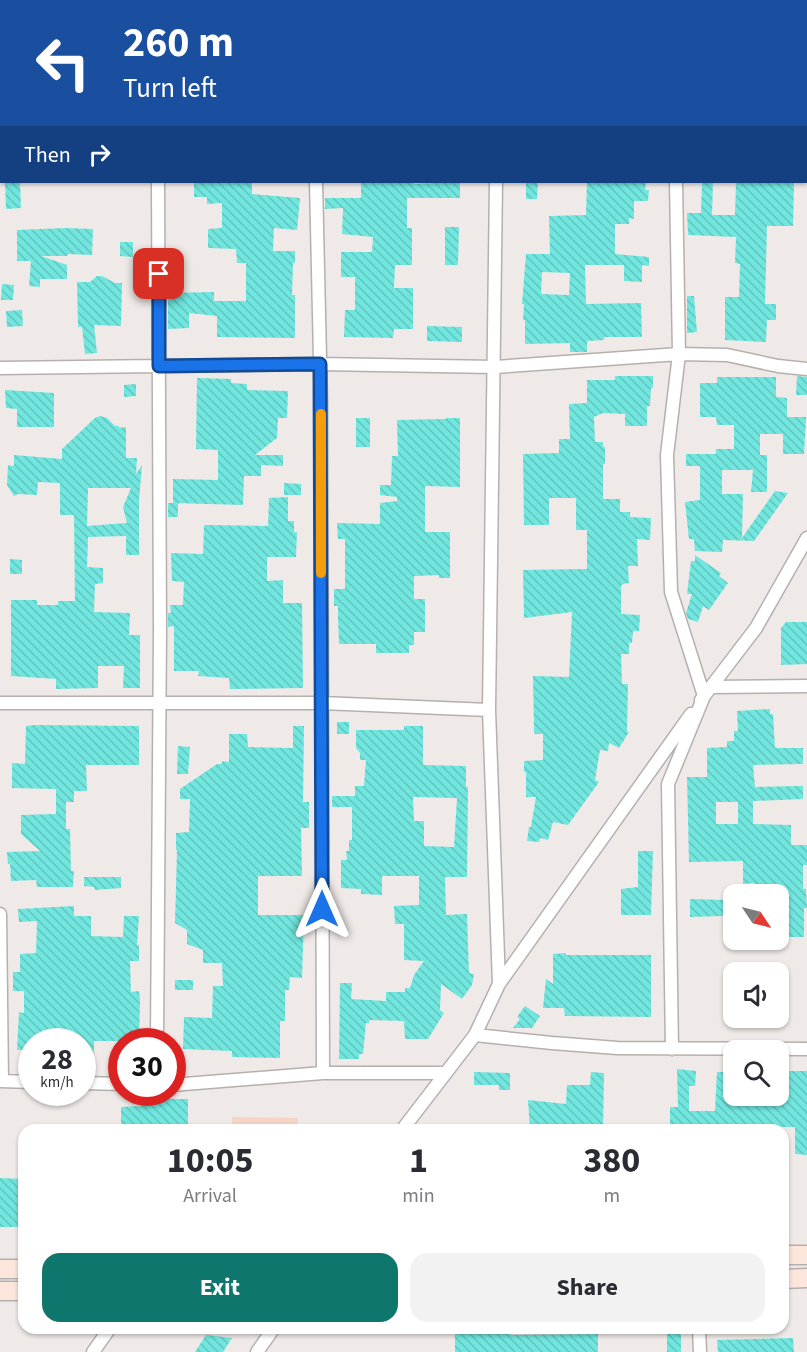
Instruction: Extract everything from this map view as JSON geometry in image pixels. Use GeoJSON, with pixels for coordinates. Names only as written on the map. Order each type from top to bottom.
{"type":"FeatureCollection","features":[{"type":"Feature","properties":{"kind":"main road"},"geometry":{"type":"LineString","coordinates":[[789,1255],[807,1255]]}},
{"type":"Feature","properties":{"kind":"main road"},"geometry":{"type":"LineString","coordinates":[[0,1269],[18,1269]]}},
{"type":"Feature","properties":{"kind":"main road"},"geometry":{"type":"LineString","coordinates":[[789,1279],[807,1278]]}},
{"type":"Feature","properties":{"kind":"main road"},"geometry":{"type":"LineString","coordinates":[[0,1291],[18,1291]]}},
{"type":"Feature","properties":{"kind":"street"},"geometry":{"type":"LineString","coordinates":[[157,1028],[158,183]]}},
{"type":"Feature","properties":{"kind":"street"},"geometry":{"type":"LineString","coordinates":[[316,183],[320,364],[323,1073]]}},
{"type":"Feature","properties":{"kind":"street"},"geometry":{"type":"LineString","coordinates":[[496,183],[489,710],[498,984]]}},
{"type":"Feature","properties":{"kind":"street"},"geometry":{"type":"LineString","coordinates":[[672,1049],[668,784],[708,692],[671,592],[667,455],[679,354],[676,183]]}},
{"type":"Feature","properties":{"kind":"street"},"geometry":{"type":"LineString","coordinates":[[0,368],[320,364],[495,367],[679,354],[727,355],[778,366],[807,369]]}},
{"type":"Feature","properties":{"kind":"street"},"geometry":{"type":"LineString","coordinates":[[406,1124],[475,1035],[498,984],[756,628],[807,538]]}},
{"type":"Feature","properties":{"kind":"street"},"geometry":{"type":"LineString","coordinates":[[708,692],[807,686]]}},
{"type":"Feature","properties":{"kind":"street"},"geometry":{"type":"LineString","coordinates":[[0,703],[322,703],[489,710]]}},
{"type":"Feature","properties":{"kind":"street"},"geometry":{"type":"LineString","coordinates":[[0,914],[1,1081],[18,1082]]}},
{"type":"Feature","properties":{"kind":"street"},"geometry":{"type":"LineString","coordinates":[[475,1035],[552,1043],[672,1049],[807,1049]]}},
{"type":"Feature","properties":{"kind":"street"},"geometry":{"type":"LineString","coordinates":[[186,1084],[323,1073],[444,1073]]}},
{"type":"Feature","properties":{"kind":"street"},"geometry":{"type":"LineString","coordinates":[[93,1352],[106,1334]]}},
{"type":"Feature","properties":{"kind":"street"},"geometry":{"type":"LineString","coordinates":[[257,1352],[270,1334]]}},
{"type":"Feature","properties":{"kind":"street"},"geometry":{"type":"LineString","coordinates":[[699,1334],[700,1352]]}},
{"type":"Feature","properties":{"kind":"shaded area"},"geometry":{"type":"Polygon","coordinates":[[[232,1117],[298,1118],[298,1124],[232,1124],[232,1117]]]}},
{"type":"Feature","properties":{"kind":"building"},"geometry":{"type":"Polygon","coordinates":[[[5,183],[20,183],[21,208],[6,209],[5,183]]]}},
{"type":"Feature","properties":{"kind":"building"},"geometry":{"type":"Polygon","coordinates":[[[194,183],[252,183],[252,194],[300,198],[297,230],[274,228],[273,251],[295,251],[292,295],[295,295],[295,338],[217,337],[217,316],[189,313],[189,328],[168,329],[168,293],[214,292],[214,301],[246,301],[246,263],[237,263],[236,249],[208,248],[208,229],[222,228],[222,203],[207,204],[207,197],[194,197],[194,183]]]}},
{"type":"Feature","properties":{"kind":"building"},"geometry":{"type":"Polygon","coordinates":[[[361,183],[460,183],[460,198],[407,198],[407,228],[412,228],[412,265],[395,265],[394,288],[413,288],[413,329],[394,329],[393,338],[344,337],[345,310],[355,310],[355,277],[341,277],[341,252],[372,252],[373,237],[342,234],[343,208],[325,209],[325,198],[361,198],[361,183]]]}},
{"type":"Feature","properties":{"kind":"building"},"geometry":{"type":"Polygon","coordinates":[[[526,183],[538,183],[537,199],[526,199],[526,183]]]}},
{"type":"Feature","properties":{"kind":"building"},"geometry":{"type":"Polygon","coordinates":[[[587,183],[646,183],[645,190],[649,190],[648,201],[634,201],[634,219],[629,218],[629,224],[615,224],[615,254],[649,257],[649,266],[642,265],[642,282],[624,281],[624,265],[585,265],[586,304],[641,303],[642,337],[604,337],[604,340],[587,341],[587,352],[570,352],[570,343],[525,344],[524,304],[522,304],[526,254],[550,254],[549,216],[586,215],[587,183]],[[542,272],[541,294],[569,295],[570,273],[542,272]]]}},
{"type":"Feature","properties":{"kind":"building"},"geometry":{"type":"Polygon","coordinates":[[[702,183],[713,183],[712,215],[735,215],[736,183],[794,183],[793,226],[767,226],[765,304],[776,304],[776,320],[767,320],[766,342],[725,340],[725,297],[739,297],[740,264],[735,263],[736,237],[688,235],[687,213],[701,213],[702,183]]]}},
{"type":"Feature","properties":{"kind":"building"},"geometry":{"type":"Polygon","coordinates":[[[445,227],[459,227],[458,265],[445,265],[445,227]]]}},
{"type":"Feature","properties":{"kind":"building"},"geometry":{"type":"Polygon","coordinates":[[[93,229],[92,255],[41,256],[67,265],[67,279],[40,279],[40,287],[29,286],[31,261],[17,261],[17,230],[93,229]]]}},
{"type":"Feature","properties":{"kind":"building"},"geometry":{"type":"Polygon","coordinates":[[[120,242],[133,242],[133,257],[120,256],[120,242]]]}},
{"type":"Feature","properties":{"kind":"building"},"geometry":{"type":"Polygon","coordinates":[[[97,276],[102,276],[115,283],[122,283],[121,326],[94,325],[97,353],[85,354],[82,327],[78,327],[77,282],[90,282],[97,276]]]}},
{"type":"Feature","properties":{"kind":"building"},"geometry":{"type":"Polygon","coordinates":[[[2,284],[14,285],[13,300],[1,300],[2,284]]]}},
{"type":"Feature","properties":{"kind":"building"},"geometry":{"type":"Polygon","coordinates":[[[687,296],[694,296],[697,332],[687,333],[687,296]]]}},
{"type":"Feature","properties":{"kind":"building"},"geometry":{"type":"Polygon","coordinates":[[[22,310],[23,326],[7,327],[6,311],[22,310]]]}},
{"type":"Feature","properties":{"kind":"building"},"geometry":{"type":"Polygon","coordinates":[[[427,326],[462,327],[462,342],[427,341],[427,326]]]}},
{"type":"Feature","properties":{"kind":"building"},"geometry":{"type":"Polygon","coordinates":[[[615,376],[653,376],[650,406],[647,406],[647,426],[625,426],[625,414],[603,413],[594,417],[595,442],[603,442],[603,447],[605,447],[603,499],[620,499],[620,512],[630,512],[630,517],[651,518],[650,540],[637,539],[638,566],[628,566],[629,583],[621,586],[621,614],[640,615],[639,631],[633,631],[632,643],[629,643],[629,654],[621,654],[622,684],[628,684],[627,732],[629,732],[619,748],[609,743],[608,751],[600,750],[595,780],[599,782],[568,825],[553,822],[548,840],[540,838],[539,842],[527,841],[536,797],[526,797],[524,761],[543,760],[543,734],[535,734],[534,731],[533,676],[569,677],[572,612],[524,618],[523,570],[587,569],[587,530],[576,530],[576,498],[549,498],[549,525],[524,525],[523,454],[559,453],[559,439],[570,439],[569,404],[587,403],[587,380],[615,380],[615,376]]]}},
{"type":"Feature","properties":{"kind":"building"},"geometry":{"type":"Polygon","coordinates":[[[797,376],[807,377],[807,395],[796,395],[797,376]]]}},
{"type":"Feature","properties":{"kind":"building"},"geometry":{"type":"Polygon","coordinates":[[[717,377],[776,377],[776,397],[787,398],[787,417],[806,417],[804,454],[783,454],[783,434],[760,434],[760,455],[767,455],[767,492],[751,492],[753,470],[722,470],[722,494],[743,494],[742,538],[775,491],[788,493],[754,541],[723,540],[722,552],[695,551],[694,539],[689,539],[685,502],[700,500],[700,466],[686,466],[686,454],[716,454],[716,449],[734,449],[734,425],[717,425],[716,417],[700,417],[700,383],[717,383],[717,377]]]}},
{"type":"Feature","properties":{"kind":"building"},"geometry":{"type":"Polygon","coordinates":[[[197,378],[231,379],[231,383],[247,384],[247,390],[288,391],[287,418],[278,418],[277,438],[255,455],[283,455],[283,466],[261,465],[261,476],[244,476],[243,505],[173,503],[173,479],[218,480],[218,450],[196,449],[197,378]]]}},
{"type":"Feature","properties":{"kind":"building"},"geometry":{"type":"Polygon","coordinates":[[[136,384],[136,396],[124,397],[124,385],[136,384]]]}},
{"type":"Feature","properties":{"kind":"building"},"geometry":{"type":"Polygon","coordinates":[[[5,390],[54,393],[54,427],[17,427],[17,409],[6,408],[5,390]]]}},
{"type":"Feature","properties":{"kind":"building"},"geometry":{"type":"Polygon","coordinates":[[[100,416],[107,418],[119,428],[126,427],[126,458],[137,458],[136,474],[142,465],[139,500],[139,555],[126,555],[126,536],[88,537],[87,567],[103,568],[103,583],[95,584],[94,612],[130,613],[129,635],[140,635],[140,688],[123,688],[124,666],[98,666],[98,688],[56,689],[56,679],[11,676],[11,600],[37,600],[37,605],[58,605],[58,601],[75,601],[74,515],[60,515],[60,483],[38,482],[37,495],[18,494],[14,496],[7,485],[8,465],[14,466],[14,455],[62,459],[62,449],[100,416]],[[88,488],[87,526],[127,523],[123,507],[131,488],[88,488]]]}},
{"type":"Feature","properties":{"kind":"building"},"geometry":{"type":"Polygon","coordinates":[[[356,418],[370,418],[370,447],[356,447],[356,418]]]}},
{"type":"Feature","properties":{"kind":"building"},"geometry":{"type":"Polygon","coordinates":[[[460,418],[460,487],[425,486],[425,532],[450,532],[450,578],[439,578],[439,575],[414,576],[414,599],[425,599],[425,632],[414,632],[414,645],[409,645],[409,653],[376,653],[376,644],[339,644],[338,606],[334,606],[334,589],[345,589],[345,539],[338,539],[337,523],[380,524],[380,503],[397,501],[397,497],[380,495],[380,485],[391,485],[392,456],[398,456],[397,420],[460,418]]]}},
{"type":"Feature","properties":{"kind":"building"},"geometry":{"type":"Polygon","coordinates":[[[284,483],[301,484],[301,495],[284,495],[284,483]]]}},
{"type":"Feature","properties":{"kind":"building"},"geometry":{"type":"Polygon","coordinates":[[[288,497],[288,521],[294,521],[294,532],[297,532],[296,557],[267,557],[267,581],[283,580],[283,603],[302,603],[303,688],[230,689],[229,678],[198,676],[199,671],[174,671],[174,626],[168,627],[168,613],[171,613],[170,605],[183,605],[184,582],[172,581],[171,553],[203,554],[204,525],[268,526],[269,498],[288,497]]]}},
{"type":"Feature","properties":{"kind":"building"},"geometry":{"type":"Polygon","coordinates":[[[168,503],[178,503],[178,517],[168,517],[168,503]]]}},
{"type":"Feature","properties":{"kind":"building"},"geometry":{"type":"Polygon","coordinates":[[[695,555],[721,573],[719,576],[728,583],[709,610],[703,606],[698,622],[688,619],[686,613],[692,594],[687,594],[691,561],[695,561],[695,555]]]}},
{"type":"Feature","properties":{"kind":"building"},"geometry":{"type":"Polygon","coordinates":[[[10,559],[22,560],[22,574],[10,574],[10,559]]]}},
{"type":"Feature","properties":{"kind":"building"},"geometry":{"type":"Polygon","coordinates":[[[786,622],[807,622],[807,664],[781,665],[781,628],[786,622]]]}},
{"type":"Feature","properties":{"kind":"building"},"geometry":{"type":"Polygon","coordinates":[[[770,709],[770,714],[773,714],[775,748],[803,748],[803,764],[753,765],[755,787],[803,786],[803,799],[753,801],[753,824],[791,825],[791,845],[807,845],[807,865],[803,865],[803,889],[806,889],[807,908],[804,908],[804,937],[789,937],[789,884],[743,884],[743,861],[689,862],[687,777],[707,777],[707,748],[727,747],[727,741],[734,741],[734,731],[738,731],[737,711],[770,709]],[[716,802],[716,824],[738,824],[738,802],[716,802]]]}},
{"type":"Feature","properties":{"kind":"building"},"geometry":{"type":"Polygon","coordinates":[[[337,722],[349,722],[349,734],[337,734],[337,722]]]}},
{"type":"Feature","properties":{"kind":"building"},"geometry":{"type":"Polygon","coordinates":[[[26,726],[139,726],[139,765],[86,765],[87,791],[74,791],[74,802],[66,802],[66,829],[70,829],[71,871],[74,871],[73,887],[37,887],[36,880],[11,881],[7,852],[40,851],[21,834],[21,815],[56,814],[56,789],[12,788],[12,763],[25,764],[26,726]]]}},
{"type":"Feature","properties":{"kind":"building"},"geometry":{"type":"Polygon","coordinates":[[[293,726],[304,726],[303,802],[309,802],[309,828],[301,828],[302,876],[258,876],[258,915],[304,915],[302,978],[290,977],[289,990],[285,990],[285,1021],[280,1021],[280,1058],[232,1057],[232,1051],[186,1049],[184,1017],[212,1018],[213,986],[223,986],[222,963],[203,963],[203,950],[187,944],[187,930],[175,923],[176,833],[189,832],[190,799],[180,799],[180,789],[217,764],[222,764],[222,761],[229,762],[229,734],[247,734],[248,747],[293,748],[293,726]]]}},
{"type":"Feature","properties":{"kind":"building"},"geometry":{"type":"Polygon","coordinates":[[[404,726],[423,726],[423,765],[466,766],[466,787],[468,787],[467,877],[445,877],[446,915],[467,914],[469,973],[474,974],[472,985],[462,999],[441,984],[440,1010],[444,1013],[428,1039],[405,1039],[404,1021],[369,1020],[369,1023],[366,1023],[363,1054],[359,1054],[359,1059],[339,1059],[340,983],[352,983],[351,999],[386,1001],[386,992],[405,992],[405,988],[410,988],[414,975],[424,961],[404,960],[404,924],[395,924],[394,906],[419,905],[419,876],[382,876],[382,895],[361,894],[361,889],[341,888],[341,860],[347,860],[346,851],[349,851],[349,840],[352,840],[352,807],[332,807],[332,796],[355,796],[355,786],[364,786],[366,760],[360,760],[360,753],[356,748],[356,730],[404,730],[404,726]],[[413,797],[414,821],[424,821],[424,846],[454,847],[457,798],[413,797]]]}},
{"type":"Feature","properties":{"kind":"building"},"geometry":{"type":"Polygon","coordinates":[[[178,746],[190,747],[188,774],[177,774],[178,746]]]}},
{"type":"Feature","properties":{"kind":"building"},"geometry":{"type":"Polygon","coordinates":[[[638,851],[653,851],[651,915],[621,915],[621,889],[638,887],[638,851]]]}},
{"type":"Feature","properties":{"kind":"building"},"geometry":{"type":"Polygon","coordinates":[[[84,877],[121,877],[121,888],[95,890],[94,887],[84,886],[84,877]]]}},
{"type":"Feature","properties":{"kind":"building"},"geometry":{"type":"Polygon","coordinates":[[[690,899],[723,900],[723,916],[690,917],[690,899]]]}},
{"type":"Feature","properties":{"kind":"building"},"geometry":{"type":"Polygon","coordinates":[[[74,906],[74,916],[91,916],[91,936],[123,937],[124,916],[139,916],[137,945],[139,945],[139,961],[130,961],[131,992],[139,991],[139,1028],[108,1028],[108,1041],[96,1041],[96,1028],[18,1028],[19,1012],[24,1013],[24,991],[13,991],[13,972],[20,972],[20,954],[36,953],[37,921],[19,922],[18,909],[74,906]]]}},
{"type":"Feature","properties":{"kind":"building"},"geometry":{"type":"Polygon","coordinates":[[[566,953],[566,955],[651,955],[651,1017],[565,1016],[564,1008],[543,1008],[546,979],[553,984],[553,954],[566,953]]]}},
{"type":"Feature","properties":{"kind":"building"},"geometry":{"type":"Polygon","coordinates":[[[175,980],[193,980],[193,990],[175,990],[175,980]]]}},
{"type":"Feature","properties":{"kind":"building"},"geometry":{"type":"Polygon","coordinates":[[[525,1006],[540,1016],[532,1028],[513,1028],[520,1019],[517,1017],[525,1006]]]}},
{"type":"Feature","properties":{"kind":"building"},"geometry":{"type":"Polygon","coordinates":[[[677,1069],[696,1071],[695,1086],[689,1086],[689,1111],[715,1111],[717,1072],[723,1072],[723,1106],[789,1106],[789,1071],[807,1071],[807,1155],[795,1154],[795,1127],[789,1127],[789,1124],[670,1124],[670,1107],[678,1107],[677,1069]]]}},
{"type":"Feature","properties":{"kind":"building"},"geometry":{"type":"Polygon","coordinates":[[[474,1072],[510,1073],[510,1090],[499,1090],[499,1085],[474,1085],[474,1072]]]}},
{"type":"Feature","properties":{"kind":"building"},"geometry":{"type":"Polygon","coordinates":[[[591,1072],[604,1073],[603,1124],[530,1124],[528,1100],[566,1104],[567,1085],[590,1085],[591,1072]]]}},
{"type":"Feature","properties":{"kind":"building"},"geometry":{"type":"Polygon","coordinates":[[[186,1099],[188,1099],[188,1124],[121,1124],[121,1107],[186,1106],[186,1099]]]}},
{"type":"Feature","properties":{"kind":"building"},"geometry":{"type":"Polygon","coordinates":[[[0,1178],[18,1179],[18,1227],[0,1227],[0,1178]]]}},
{"type":"Feature","properties":{"kind":"building"},"geometry":{"type":"Polygon","coordinates":[[[455,1334],[598,1334],[598,1352],[455,1352],[455,1334]]]}},
{"type":"Feature","properties":{"kind":"building"},"geometry":{"type":"Polygon","coordinates":[[[667,1334],[681,1334],[681,1352],[667,1352],[667,1334]]]}},
{"type":"Feature","properties":{"kind":"building"},"geometry":{"type":"Polygon","coordinates":[[[206,1335],[232,1338],[223,1352],[195,1352],[206,1335]]]}},
{"type":"Feature","properties":{"kind":"building"},"geometry":{"type":"Polygon","coordinates":[[[793,1338],[794,1352],[718,1352],[717,1340],[793,1338]]]}},
{"type":"Feature","properties":{"kind":"slow traffic"},"geometry":{"type":"LineString","coordinates":[[321,414],[321,573]]}},
{"type":"Feature","properties":{"kind":"route"},"geometry":{"type":"LineString","coordinates":[[159,274],[159,366],[320,364],[322,909]]}}]}
